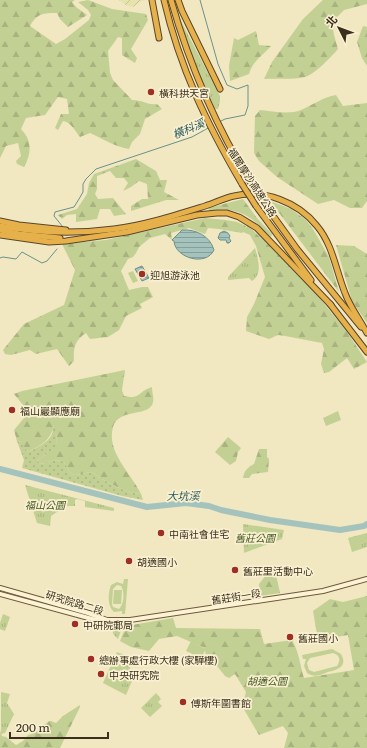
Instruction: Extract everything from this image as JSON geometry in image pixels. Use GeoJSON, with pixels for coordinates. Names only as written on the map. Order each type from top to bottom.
{"type":"FeatureCollection","features":[{"type":"Feature","properties":{"kind":"highway"},"geometry":{"type":"LineString","coordinates":[[152,0],[159,38]]}},
{"type":"Feature","properties":{"kind":"highway","name":"福爾摩沙高速公路"},"geometry":{"type":"LineString","coordinates":[[164,0],[170,28],[191,86],[213,133],[242,184],[256,206],[365,350]]}},
{"type":"Feature","properties":{"kind":"highway","name":"福爾摩沙高速公路"},"geometry":{"type":"LineString","coordinates":[[171,0],[191,61],[208,104],[252,184],[297,249],[367,333]]}},
{"type":"Feature","properties":{"kind":"highway"},"geometry":{"type":"LineString","coordinates":[[178,0],[220,89]]}},
{"type":"Feature","properties":{"kind":"highway"},"geometry":{"type":"LineString","coordinates":[[0,226],[20,230],[52,233],[82,233],[148,223],[207,206],[232,196],[254,194],[277,198],[309,216],[323,235],[329,245],[345,295],[367,333]]}},
{"type":"Feature","properties":{"kind":"highway"},"geometry":{"type":"LineString","coordinates":[[0,235],[49,242],[66,241],[127,232],[197,215],[217,212],[228,213],[253,225],[268,238],[331,305]]}},
{"type":"Feature","properties":{"kind":"highway"},"geometry":{"type":"LineString","coordinates":[[0,221],[19,226],[82,233]]}},
{"type":"Feature","properties":{"kind":"highway"},"geometry":{"type":"LineString","coordinates":[[0,230],[51,238],[89,238]]}},
{"type":"Feature","properties":{"kind":"main road","name":"舊莊街一段"},"geometry":{"type":"LineString","coordinates":[[107,620],[146,618],[323,591],[367,579]]}},
{"type":"Feature","properties":{"kind":"main road","name":"研究院路二段"},"geometry":{"type":"LineString","coordinates":[[0,588],[93,614],[107,620]]}},
{"type":"Feature","properties":{"kind":"main road","name":"研究院路二段"},"geometry":{"type":"LineString","coordinates":[[0,594],[96,620],[107,620]]}},
{"type":"Feature","properties":{"kind":"shaded area"},"geometry":{"type":"Polygon","coordinates":[[[119,0],[148,0],[141,1],[133,7],[127,6],[119,0]]]}},
{"type":"Feature","properties":{"kind":"green space"},"geometry":{"type":"Polygon","coordinates":[[[0,0],[75,0],[72,2],[87,15],[68,27],[60,19],[57,13],[48,13],[38,16],[30,26],[56,44],[65,39],[89,20],[91,15],[88,10],[78,2],[88,0],[112,9],[146,14],[148,20],[131,49],[137,58],[135,63],[122,55],[122,38],[118,37],[108,51],[110,73],[113,80],[132,100],[157,104],[162,109],[145,119],[140,134],[132,142],[129,149],[114,145],[90,133],[80,137],[73,127],[63,121],[58,130],[55,128],[61,114],[69,114],[67,99],[58,97],[45,115],[26,118],[21,129],[25,133],[30,147],[27,162],[24,167],[17,164],[16,161],[21,156],[18,143],[6,146],[0,158],[0,0]]]}},
{"type":"Feature","properties":{"kind":"green space"},"geometry":{"type":"Polygon","coordinates":[[[323,0],[367,0],[367,4],[344,10],[332,22],[338,49],[323,65],[305,77],[290,79],[264,79],[272,62],[303,19],[323,0]]]}},
{"type":"Feature","properties":{"kind":"green space"},"geometry":{"type":"Polygon","coordinates":[[[176,7],[182,23],[220,96],[218,109],[215,109],[198,72],[176,7]]]}},
{"type":"Feature","properties":{"kind":"green space"},"geometry":{"type":"Polygon","coordinates":[[[363,26],[367,27],[367,66],[362,58],[357,42],[363,26]]]}},
{"type":"Feature","properties":{"kind":"green space"},"geometry":{"type":"Polygon","coordinates":[[[256,31],[259,45],[271,46],[255,62],[249,74],[230,81],[229,66],[234,38],[238,40],[256,31]]]}},
{"type":"Feature","properties":{"kind":"green space"},"geometry":{"type":"Polygon","coordinates":[[[336,95],[343,106],[367,103],[367,201],[362,208],[350,208],[334,200],[318,204],[277,177],[259,161],[254,153],[255,116],[260,110],[291,112],[301,110],[327,97],[336,95]]]}},
{"type":"Feature","properties":{"kind":"green space"},"geometry":{"type":"Polygon","coordinates":[[[136,159],[156,171],[160,180],[167,180],[164,192],[179,200],[166,200],[131,211],[131,206],[142,199],[148,199],[147,184],[139,181],[123,191],[128,183],[124,178],[116,178],[110,171],[97,176],[97,189],[95,194],[98,199],[113,198],[126,214],[114,216],[110,209],[100,209],[97,219],[76,222],[76,214],[67,215],[62,219],[58,215],[77,209],[87,194],[89,183],[94,174],[136,159]]]}},
{"type":"Feature","properties":{"kind":"green space"},"geometry":{"type":"Polygon","coordinates":[[[243,199],[257,218],[272,234],[271,237],[243,214],[224,210],[210,211],[208,208],[243,199]]]}},
{"type":"Feature","properties":{"kind":"green space"},"geometry":{"type":"Polygon","coordinates":[[[270,201],[291,209],[306,220],[313,229],[329,257],[339,292],[270,201]]]}},
{"type":"Feature","properties":{"kind":"green space"},"geometry":{"type":"Polygon","coordinates":[[[205,218],[237,222],[246,226],[245,228],[248,226],[278,253],[314,291],[347,332],[367,362],[354,369],[347,358],[329,372],[324,373],[321,364],[324,349],[322,343],[278,335],[269,339],[246,331],[247,317],[265,277],[256,246],[250,235],[243,232],[208,228],[205,234],[189,228],[171,233],[172,240],[165,234],[150,238],[139,247],[133,257],[128,259],[121,271],[129,290],[148,287],[153,297],[140,304],[142,308],[126,316],[119,330],[108,337],[90,339],[86,333],[79,338],[74,352],[74,361],[69,366],[57,349],[36,354],[30,350],[11,355],[5,354],[3,350],[24,324],[64,305],[75,270],[62,244],[106,240],[205,218]]]}},
{"type":"Feature","properties":{"kind":"green space"},"geometry":{"type":"Polygon","coordinates":[[[336,245],[354,246],[367,254],[367,323],[352,301],[336,245]]]}},
{"type":"Feature","properties":{"kind":"green space"},"geometry":{"type":"Polygon","coordinates":[[[255,248],[259,270],[255,278],[252,281],[249,278],[228,280],[228,277],[255,248]]]}},
{"type":"Feature","properties":{"kind":"green space"},"geometry":{"type":"Polygon","coordinates":[[[255,260],[256,274],[251,274],[250,261],[255,260]]]}},
{"type":"Feature","properties":{"kind":"green space"},"geometry":{"type":"Polygon","coordinates":[[[133,271],[138,281],[133,283],[128,273],[133,271]]]}},
{"type":"Feature","properties":{"kind":"green space"},"geometry":{"type":"Polygon","coordinates":[[[125,370],[122,390],[124,396],[134,397],[152,387],[153,402],[151,407],[141,412],[121,417],[116,421],[113,427],[112,436],[116,454],[141,494],[129,492],[115,486],[92,472],[76,475],[71,474],[64,462],[58,460],[41,464],[37,461],[57,443],[54,425],[53,430],[45,442],[27,452],[20,441],[17,441],[14,430],[24,418],[23,405],[14,394],[22,391],[125,370]]]}},
{"type":"Feature","properties":{"kind":"green space"},"geometry":{"type":"Polygon","coordinates":[[[338,411],[341,420],[326,426],[323,418],[338,411]]]}},
{"type":"Feature","properties":{"kind":"green space"},"geometry":{"type":"Polygon","coordinates":[[[54,424],[57,443],[54,448],[37,461],[41,464],[58,460],[64,462],[71,474],[74,475],[92,472],[115,486],[129,492],[141,494],[143,500],[122,496],[22,468],[24,460],[17,441],[22,442],[27,452],[34,449],[50,437],[54,424]]]}},
{"type":"Feature","properties":{"kind":"green space"},"geometry":{"type":"Polygon","coordinates":[[[228,437],[241,448],[238,452],[236,461],[230,465],[215,452],[228,437]]]}},
{"type":"Feature","properties":{"kind":"green space"},"geometry":{"type":"Polygon","coordinates":[[[259,449],[267,449],[267,457],[269,459],[268,472],[252,474],[249,478],[243,478],[244,473],[254,464],[259,449]]]}},
{"type":"Feature","properties":{"kind":"green space","name":"福山公園"},"geometry":{"type":"Polygon","coordinates":[[[25,485],[114,508],[114,511],[85,507],[85,501],[77,499],[75,500],[75,506],[66,506],[51,516],[50,526],[37,523],[25,485]]]}},
{"type":"Feature","properties":{"kind":"green space","name":"舊莊公園"},"geometry":{"type":"Polygon","coordinates":[[[243,524],[284,530],[282,539],[244,553],[243,524]]]}},
{"type":"Feature","properties":{"kind":"green space"},"geometry":{"type":"Polygon","coordinates":[[[367,533],[367,547],[352,552],[348,538],[367,533]]]}},
{"type":"Feature","properties":{"kind":"green space"},"geometry":{"type":"Polygon","coordinates":[[[274,565],[280,593],[260,596],[259,584],[274,565]]]}},
{"type":"Feature","properties":{"kind":"green space"},"geometry":{"type":"Polygon","coordinates":[[[124,579],[128,579],[125,614],[122,614],[122,611],[114,612],[110,606],[109,599],[111,585],[117,582],[123,584],[124,579]],[[117,585],[113,589],[112,604],[113,607],[119,609],[122,605],[123,598],[121,586],[117,585]]]}},
{"type":"Feature","properties":{"kind":"green space"},"geometry":{"type":"Polygon","coordinates":[[[114,590],[122,590],[121,604],[113,604],[114,590]]]}},
{"type":"Feature","properties":{"kind":"green space","name":"胡適公園"},"geometry":{"type":"Polygon","coordinates":[[[367,596],[367,748],[284,748],[288,733],[283,726],[259,735],[242,706],[246,692],[235,674],[229,678],[225,676],[213,661],[207,663],[205,648],[177,636],[159,639],[149,651],[131,647],[120,641],[126,626],[173,618],[176,628],[260,629],[264,644],[292,640],[298,654],[304,678],[354,670],[348,635],[318,640],[313,611],[330,599],[343,602],[367,596]]]}},
{"type":"Feature","properties":{"kind":"green space"},"geometry":{"type":"Polygon","coordinates":[[[3,614],[10,617],[5,631],[0,629],[3,614]]]}},
{"type":"Feature","properties":{"kind":"green space"},"geometry":{"type":"Polygon","coordinates":[[[113,625],[123,625],[118,639],[114,635],[111,628],[113,625]]]}},
{"type":"Feature","properties":{"kind":"green space"},"geometry":{"type":"Polygon","coordinates":[[[191,641],[206,649],[201,658],[186,651],[191,641]]]}},
{"type":"Feature","properties":{"kind":"green space"},"geometry":{"type":"Polygon","coordinates":[[[332,649],[341,654],[343,664],[338,669],[315,676],[307,673],[304,666],[306,659],[303,659],[302,655],[332,649]],[[333,653],[310,658],[307,663],[309,670],[314,672],[337,666],[339,658],[333,653]]]}},
{"type":"Feature","properties":{"kind":"green space"},"geometry":{"type":"Polygon","coordinates":[[[117,652],[132,658],[128,679],[132,681],[126,695],[103,683],[117,652]]]}},
{"type":"Feature","properties":{"kind":"green space"},"geometry":{"type":"Polygon","coordinates":[[[1,692],[10,694],[7,703],[14,714],[5,733],[1,734],[1,692]]]}},
{"type":"Feature","properties":{"kind":"green space"},"geometry":{"type":"Polygon","coordinates":[[[156,693],[161,699],[158,702],[162,706],[150,717],[141,708],[156,693]]]}},
{"type":"Feature","properties":{"kind":"green space"},"geometry":{"type":"Polygon","coordinates":[[[80,705],[60,748],[0,748],[0,730],[2,736],[6,737],[16,745],[23,741],[28,735],[35,733],[49,721],[56,723],[63,716],[80,705]]]}},
{"type":"Feature","properties":{"kind":"water"},"geometry":{"type":"Polygon","coordinates":[[[182,230],[202,234],[212,245],[214,250],[205,258],[198,259],[185,256],[180,252],[172,240],[182,230]]]}},
{"type":"Feature","properties":{"kind":"water"},"geometry":{"type":"Polygon","coordinates":[[[224,231],[230,236],[229,238],[231,241],[229,243],[227,243],[226,240],[220,240],[218,238],[220,233],[224,231]]]}},
{"type":"Feature","properties":{"kind":"water","name":"迎旭游泳池"},"geometry":{"type":"Polygon","coordinates":[[[142,266],[149,278],[142,281],[135,269],[142,266]]]}},
{"type":"Feature","properties":{"kind":"waterway","name":"橫科溪"},"geometry":{"type":"LineString","coordinates":[[200,0],[218,64],[227,85],[237,89],[248,85],[248,106],[245,115],[225,119],[219,122]]}},
{"type":"Feature","properties":{"kind":"waterway","name":"橫科溪"},"geometry":{"type":"LineString","coordinates":[[63,227],[54,216],[55,212],[74,207],[83,192],[83,184],[96,169],[192,137],[210,127]]}},
{"type":"Feature","properties":{"kind":"waterway","name":"橫科溪"},"geometry":{"type":"LineString","coordinates":[[0,258],[16,259],[22,252],[42,263],[47,261],[57,249]]}},
{"type":"Feature","properties":{"kind":"waterway","name":"大坑溪"},"geometry":{"type":"LineString","coordinates":[[0,469],[147,507],[186,503],[209,506],[221,510],[270,520],[340,530],[364,526],[367,524]]}},
{"type":"Feature","properties":{"kind":"place","name":"橫科拱天宮"},"geometry":{"type":"Point","coordinates":[151,92]}},
{"type":"Feature","properties":{"kind":"place","name":"迎旭游泳池"},"geometry":{"type":"Point","coordinates":[142,274]}},
{"type":"Feature","properties":{"kind":"place","name":"福山巖顯應廟"},"geometry":{"type":"Point","coordinates":[12,410]}},
{"type":"Feature","properties":{"kind":"place","name":"中南社會住宅"},"geometry":{"type":"Point","coordinates":[161,533]}},
{"type":"Feature","properties":{"kind":"place","name":"胡適國小"},"geometry":{"type":"Point","coordinates":[129,561]}},
{"type":"Feature","properties":{"kind":"place","name":"舊莊里活動中心"},"geometry":{"type":"Point","coordinates":[235,570]}},
{"type":"Feature","properties":{"kind":"place","name":"中研院郵局"},"geometry":{"type":"Point","coordinates":[75,624]}},
{"type":"Feature","properties":{"kind":"place","name":"舊莊國小"},"geometry":{"type":"Point","coordinates":[290,637]}},
{"type":"Feature","properties":{"kind":"place","name":"總辦事處行政大樓 (家驊樓)"},"geometry":{"type":"Point","coordinates":[91,659]}},
{"type":"Feature","properties":{"kind":"place","name":"中央研究院"},"geometry":{"type":"Point","coordinates":[101,674]}},
{"type":"Feature","properties":{"kind":"place","name":"傅斯年圖書館"},"geometry":{"type":"Point","coordinates":[183,702]}}]}
